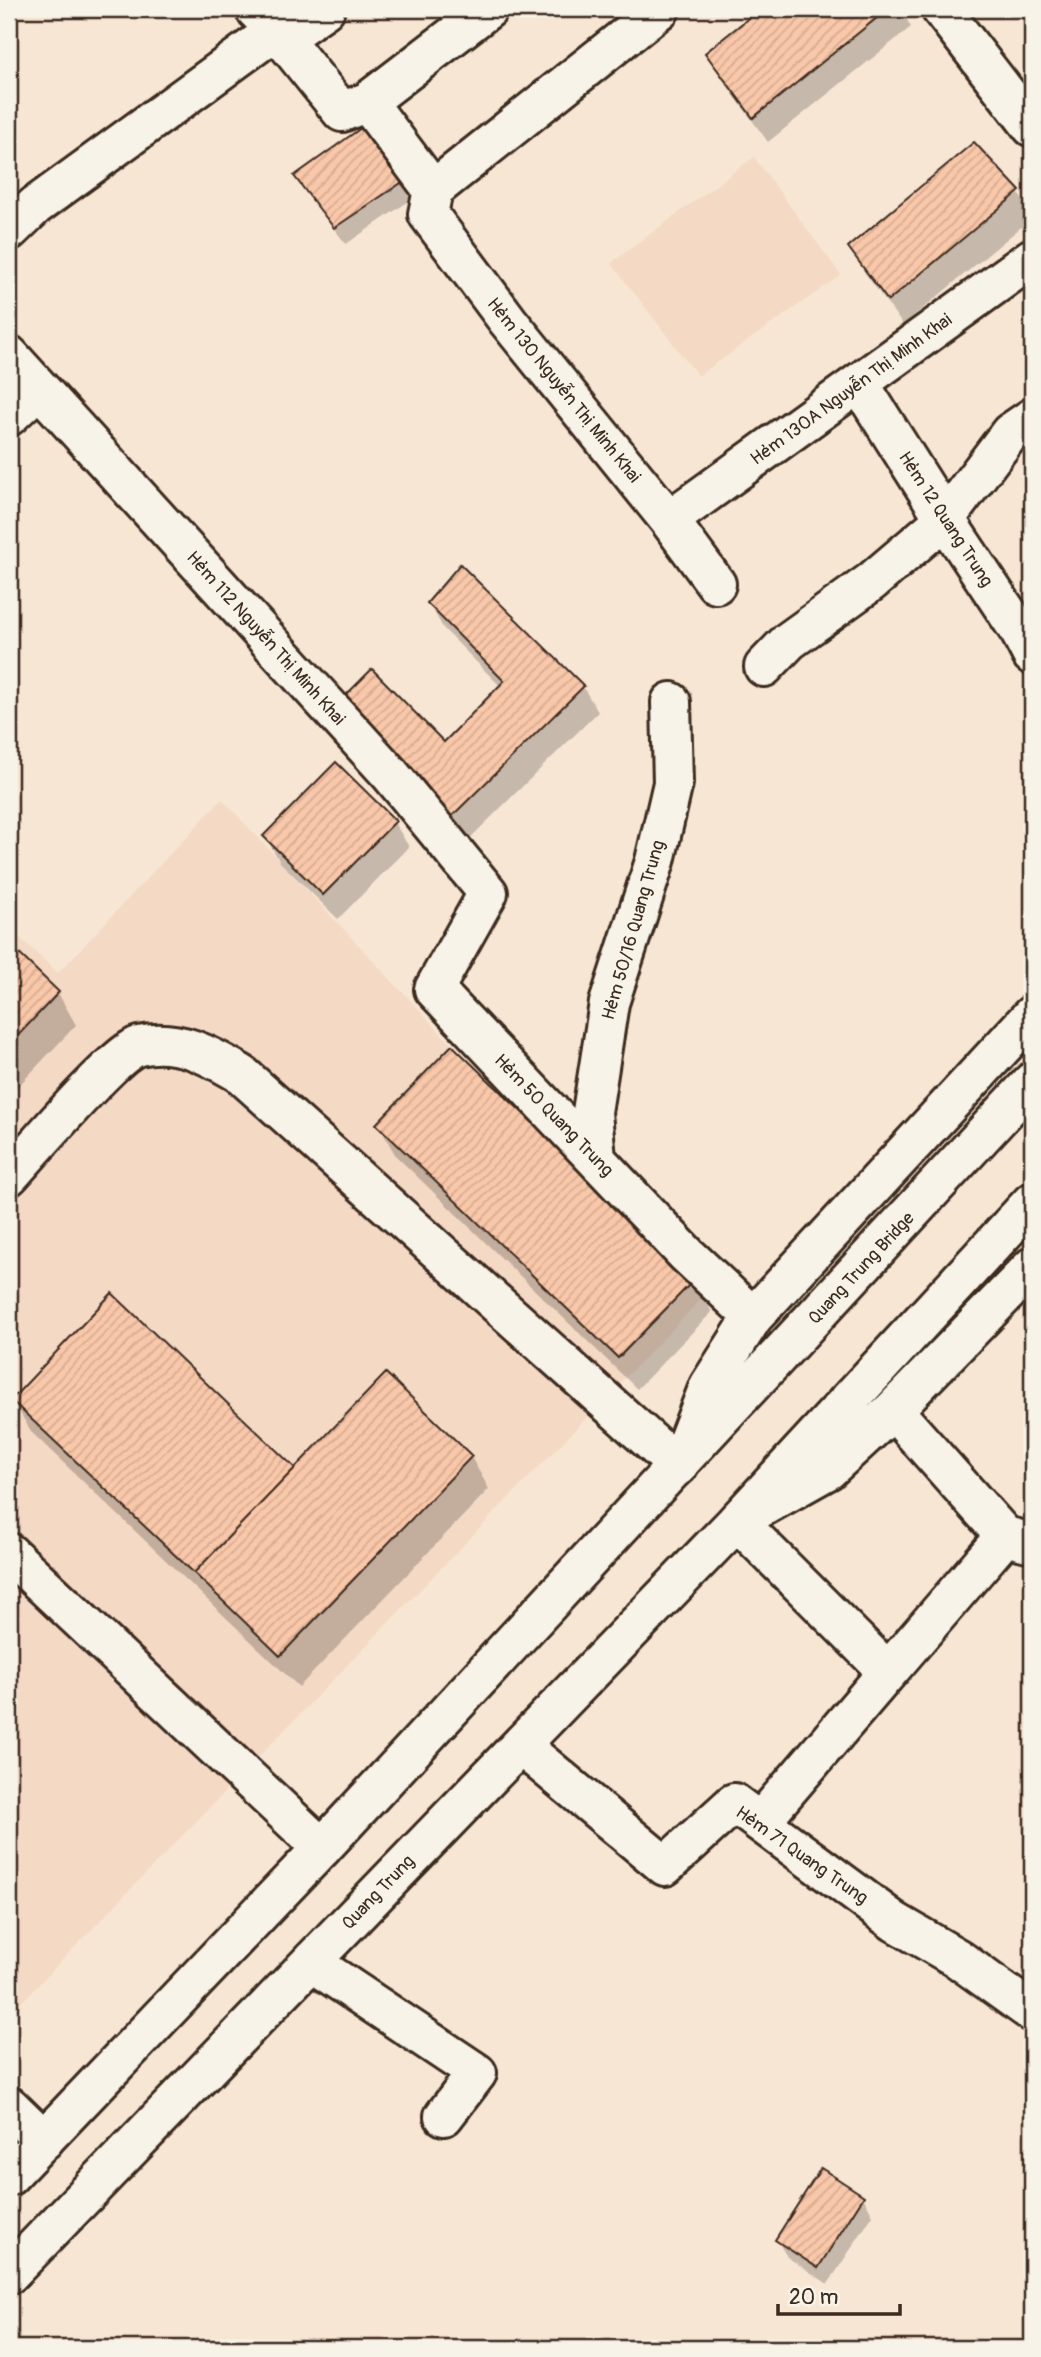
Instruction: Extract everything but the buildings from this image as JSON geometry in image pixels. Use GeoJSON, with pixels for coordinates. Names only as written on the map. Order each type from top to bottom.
{"type":"FeatureCollection","features":[{"type":"Feature","properties":{"kind":"main road"},"geometry":{"type":"LineString","coordinates":[[9,231],[35,206],[271,26],[325,9]]}},
{"type":"Feature","properties":{"kind":"main road"},"geometry":{"type":"LineString","coordinates":[[271,26],[341,112],[367,102],[488,9]]}},
{"type":"Feature","properties":{"kind":"main road"},"geometry":{"type":"LineString","coordinates":[[367,102],[433,190],[660,9]]}},
{"type":"Feature","properties":{"kind":"main road"},"geometry":{"type":"LineString","coordinates":[[942,9],[1032,127]]}},
{"type":"Feature","properties":{"kind":"main road","name":"Hẻm 130 Nguyễn Thị Minh Khai"},"geometry":{"type":"LineString","coordinates":[[433,190],[428,214],[508,321],[669,520],[716,584]]}},
{"type":"Feature","properties":{"kind":"main road","name":"Hẻm 130A Nguyễn Thị Minh Khai"},"geometry":{"type":"LineString","coordinates":[[669,520],[1032,258]]}},
{"type":"Feature","properties":{"kind":"main road","name":"Hẻm 112 Nguyễn Thị Minh Khai"},"geometry":{"type":"LineString","coordinates":[[9,355],[391,775],[488,893]]}},
{"type":"Feature","properties":{"kind":"main road","name":"Hẻm 12 Quang Trung"},"geometry":{"type":"LineString","coordinates":[[859,383],[1020,632],[1032,655]]}},
{"type":"Feature","properties":{"kind":"main road"},"geometry":{"type":"LineString","coordinates":[[9,416],[39,388]]}},
{"type":"Feature","properties":{"kind":"main road"},"geometry":{"type":"LineString","coordinates":[[764,667],[789,641],[871,582],[945,519],[1010,433],[1032,418]]}},
{"type":"Feature","properties":{"kind":"main road","name":"Hẻm 50/16 Quang Trung"},"geometry":{"type":"LineString","coordinates":[[596,1159],[592,1112],[610,1003],[655,861],[673,783],[671,702]]}},
{"type":"Feature","properties":{"kind":"main road","name":"Hẻm 50 Quang Trung"},"geometry":{"type":"LineString","coordinates":[[488,893],[434,989],[686,1254],[754,1317]]}},
{"type":"Feature","properties":{"kind":"main road"},"geometry":{"type":"LineString","coordinates":[[9,2176],[684,1460],[709,1387],[754,1317],[1032,1015]]}},
{"type":"Feature","properties":{"kind":"main road"},"geometry":{"type":"LineString","coordinates":[[9,1176],[111,1066],[137,1047],[169,1044],[205,1052],[241,1074],[684,1460]]}},
{"type":"Feature","properties":{"kind":"main road","name":"Quang Trung Bridge"},"geometry":{"type":"LineString","coordinates":[[684,1460],[1032,1082]]}},
{"type":"Feature","properties":{"kind":"main road"},"geometry":{"type":"LineString","coordinates":[[742,1515],[1032,1202]]}},
{"type":"Feature","properties":{"kind":"main road"},"geometry":{"type":"LineString","coordinates":[[742,1515],[828,1470],[893,1410],[1032,1267]]}},
{"type":"Feature","properties":{"kind":"main road"},"geometry":{"type":"LineString","coordinates":[[760,1822],[888,1672],[1019,1539],[893,1410]]}},
{"type":"Feature","properties":{"kind":"main road"},"geometry":{"type":"LineString","coordinates":[[742,1515],[888,1672]]}},
{"type":"Feature","properties":{"kind":"main road","name":"Quang Trung"},"geometry":{"type":"LineString","coordinates":[[9,2274],[742,1515]]}},
{"type":"Feature","properties":{"kind":"main road"},"geometry":{"type":"LineString","coordinates":[[9,1553],[322,1847]]}},
{"type":"Feature","properties":{"kind":"main road","name":"Hẻm 71 Quang Trung"},"geometry":{"type":"LineString","coordinates":[[521,1746],[665,1866],[734,1803],[895,1923],[957,1958],[1032,2012]]}},
{"type":"Feature","properties":{"kind":"main road"},"geometry":{"type":"LineString","coordinates":[[311,1962],[477,2073],[444,2116]]}},
{"type":"Feature","properties":{"kind":"main road"},"geometry":{"type":"LineString","coordinates":[[9,2106],[44,2140]]}},
{"type":"Feature","properties":{"kind":"shaded area"},"geometry":{"type":"Polygon","coordinates":[[[754,157],[841,275],[698,376],[611,263],[754,157]]]}},
{"type":"Feature","properties":{"kind":"shaded area"},"geometry":{"type":"Polygon","coordinates":[[[222,799],[452,1045],[708,1292],[9,2015],[9,928],[58,973],[222,799]]]}}]}
